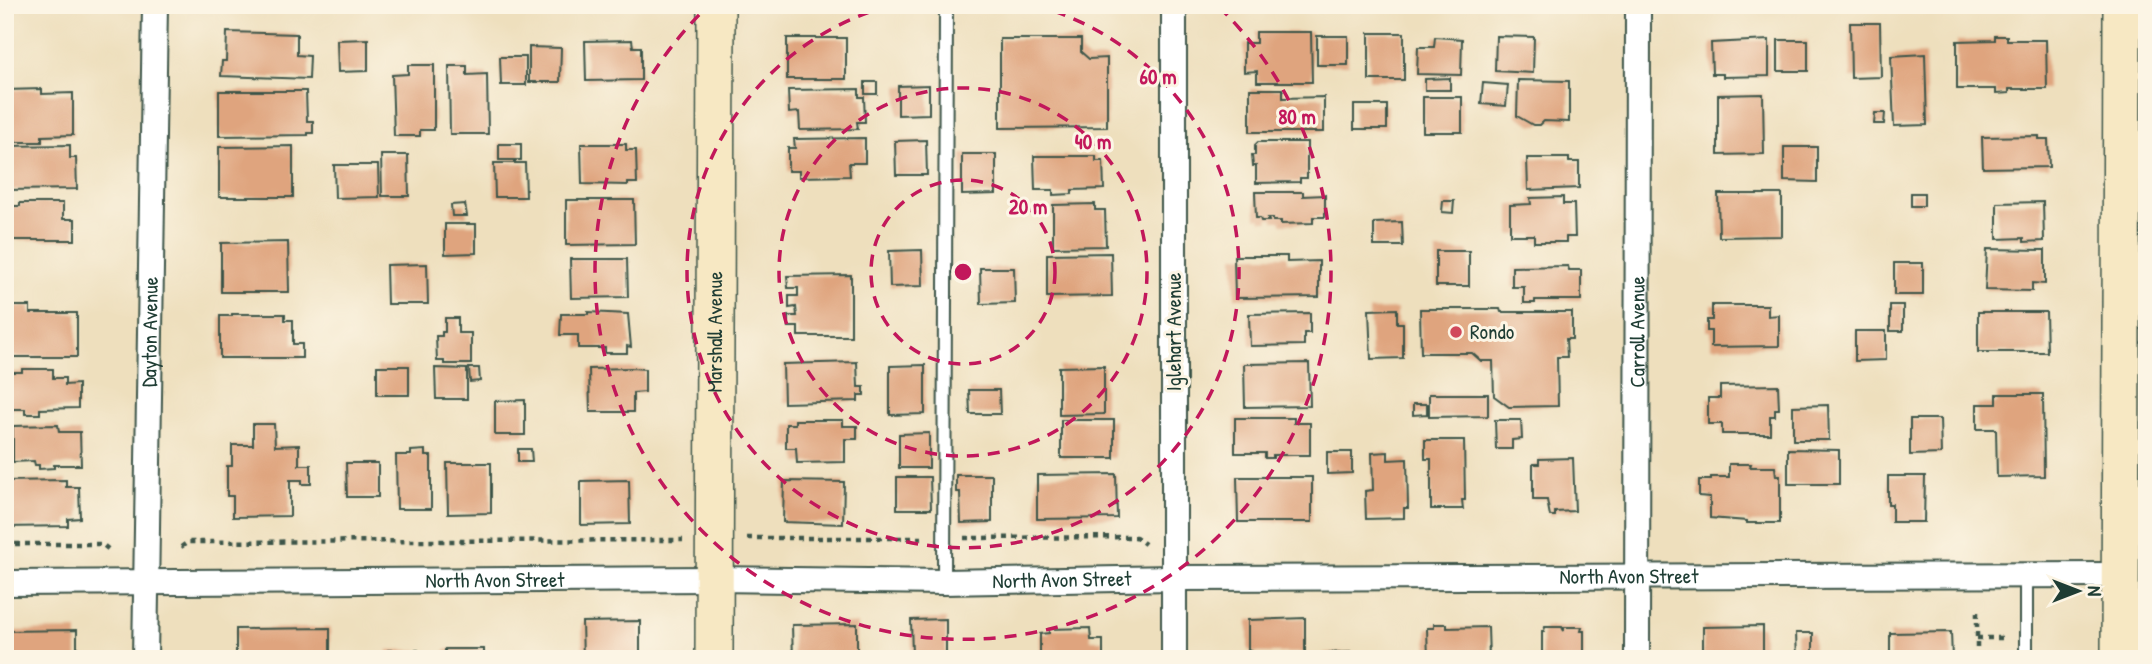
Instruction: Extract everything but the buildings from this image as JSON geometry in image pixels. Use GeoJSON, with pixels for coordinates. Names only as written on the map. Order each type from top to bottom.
{"type":"FeatureCollection","features":[{"type":"Feature","properties":{"kind":"street","name":"Dayton Avenue"},"geometry":{"type":"LineString","coordinates":[[145,659],[155,5]]}},
{"type":"Feature","properties":{"kind":"street","name":"Marshall Avenue"},"geometry":{"type":"LineString","coordinates":[[714,659],[716,5]]}},
{"type":"Feature","properties":{"kind":"street","name":"Iglehart Avenue"},"geometry":{"type":"LineString","coordinates":[[1174,5],[1174,659]]}},
{"type":"Feature","properties":{"kind":"street","name":"Carroll Avenue"},"geometry":{"type":"LineString","coordinates":[[1637,659],[1638,5]]}},
{"type":"Feature","properties":{"kind":"street"},"geometry":{"type":"LineString","coordinates":[[2120,659],[2122,5]]}},
{"type":"Feature","properties":{"kind":"street","name":"North Avon Street"},"geometry":{"type":"LineString","coordinates":[[5,583],[714,579],[944,582],[1174,578],[2120,575]]}},
{"type":"Feature","properties":{"kind":"lane"},"geometry":{"type":"LineString","coordinates":[[944,582],[946,5]]}},
{"type":"Feature","properties":{"kind":"lane"},"geometry":{"type":"LineString","coordinates":[[2026,576],[2026,659]]}},
{"type":"Feature","properties":{"kind":"path"},"geometry":{"type":"LineString","coordinates":[[181,547],[188,542],[685,540]]}},
{"type":"Feature","properties":{"kind":"path"},"geometry":{"type":"LineString","coordinates":[[5,544],[102,544],[108,548]]}},
{"type":"Feature","properties":{"kind":"path"},"geometry":{"type":"LineString","coordinates":[[1977,612],[1977,659]]}},
{"type":"Feature","properties":{"kind":"green space"},"geometry":{"type":"Polygon","coordinates":[[[2147,189],[2147,659],[2144,659],[2147,189]]]}},
{"type":"Feature","properties":{"kind":"place","name":"Rondo"},"geometry":{"type":"Point","coordinates":[1456,332]}}]}
